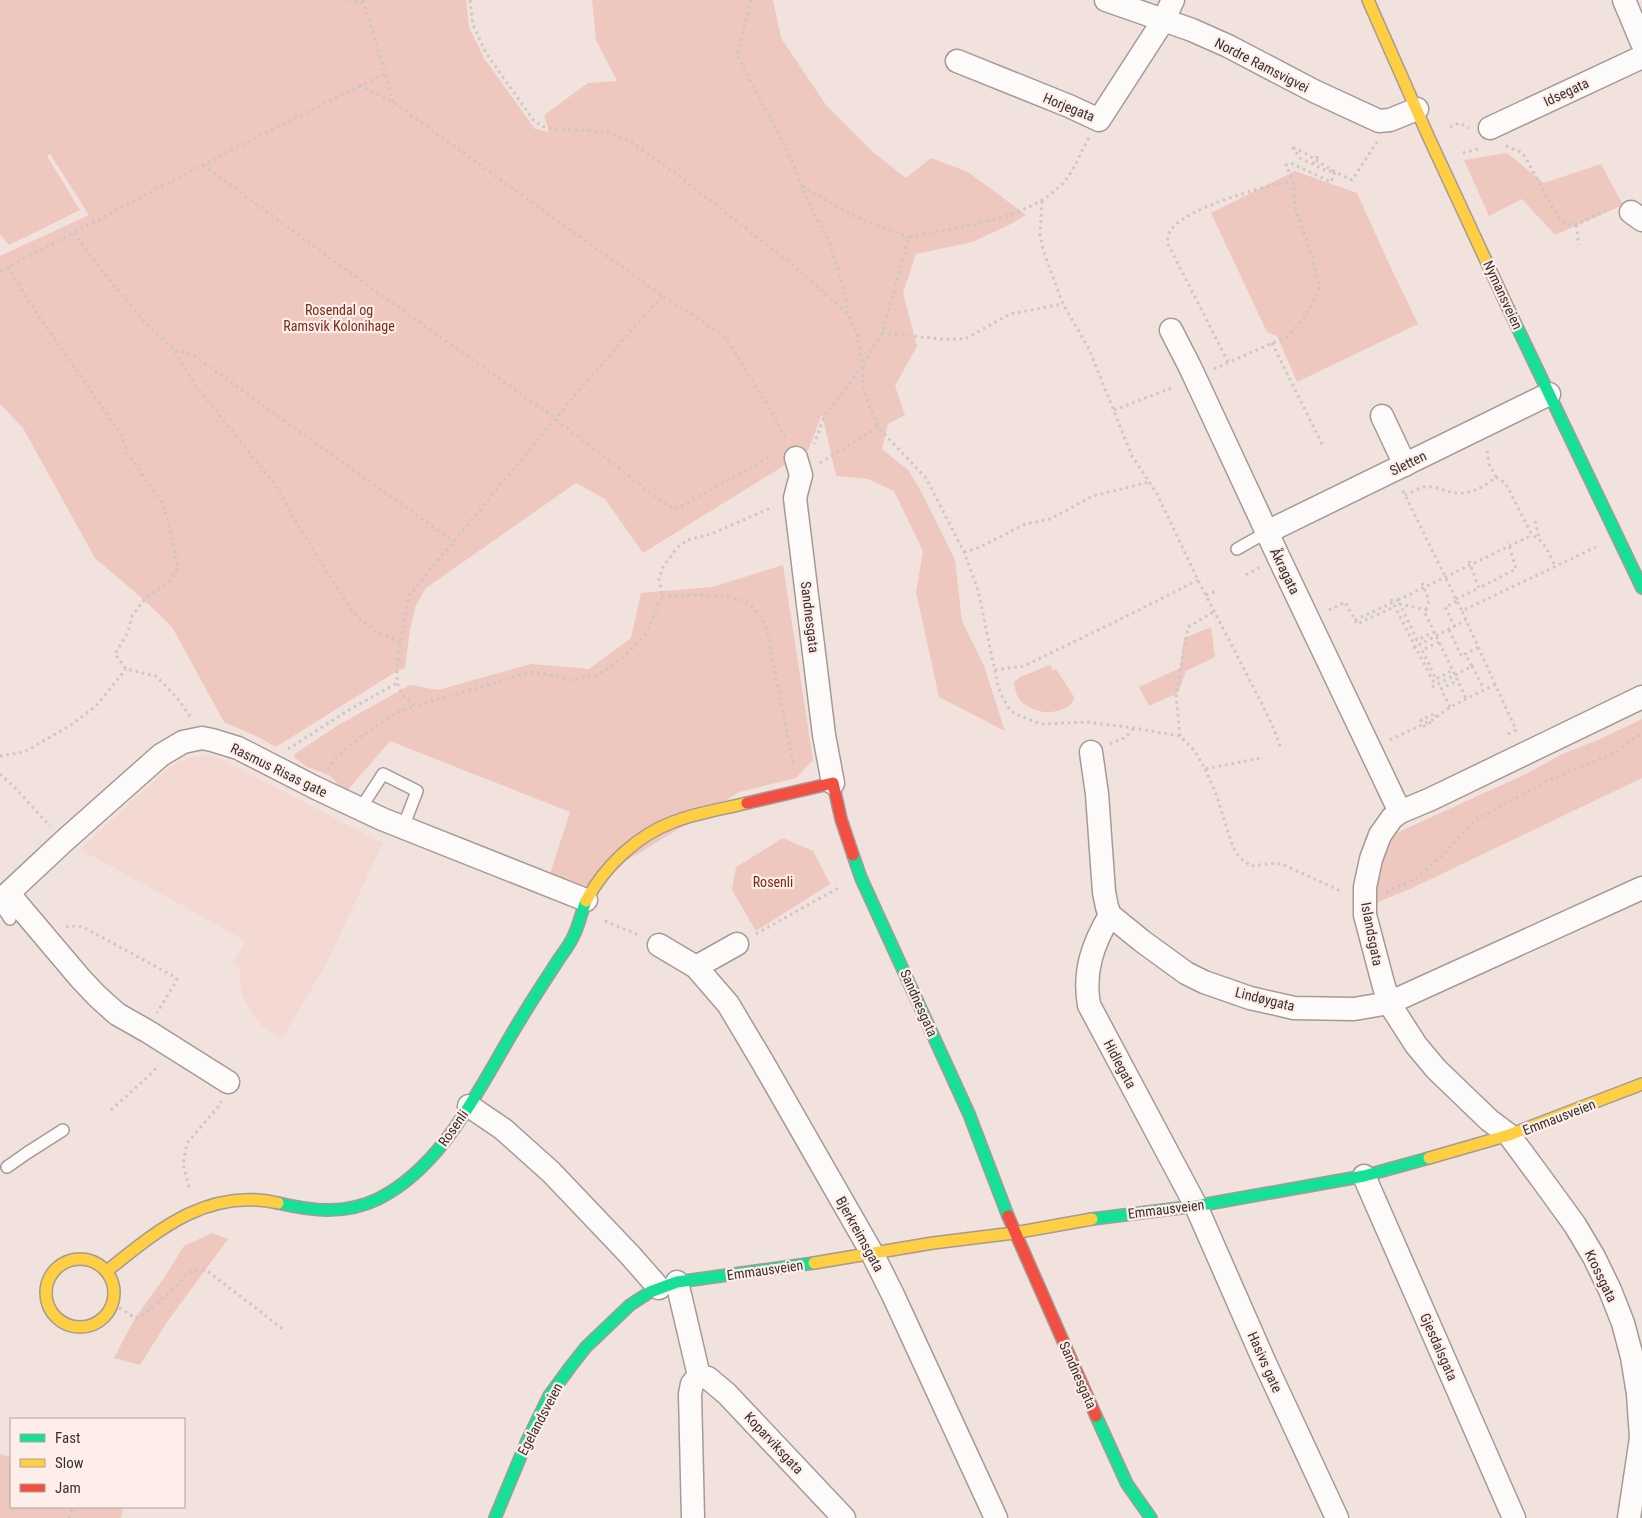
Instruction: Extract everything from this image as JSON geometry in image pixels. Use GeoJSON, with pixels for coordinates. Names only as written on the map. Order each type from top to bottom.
{"type":"FeatureCollection","features":[{"type":"Feature","properties":{"kind":"street","name":"Nordre Ramsvigvei"},"geometry":{"type":"LineString","coordinates":[[1106,0],[1192,30],[1379,121],[1390,120],[1417,110]]}},
{"type":"Feature","properties":{"kind":"street","name":"Horjegata"},"geometry":{"type":"LineString","coordinates":[[957,61],[1070,106],[1099,120],[1163,21],[1173,0]]}},
{"type":"Feature","properties":{"kind":"street","name":"Nymansveien"},"geometry":{"type":"LineString","coordinates":[[1368,0],[1549,394],[1642,588]]}},
{"type":"Feature","properties":{"kind":"street"},"geometry":{"type":"LineString","coordinates":[[1624,0],[1642,43]]}},
{"type":"Feature","properties":{"kind":"street","name":"Idsegata"},"geometry":{"type":"LineString","coordinates":[[1492,140],[1642,57]]}},
{"type":"Feature","properties":{"kind":"street","name":"Åkragata"},"geometry":{"type":"LineString","coordinates":[[1171,330],[1400,812]]}},
{"type":"Feature","properties":{"kind":"street","name":"Sletten"},"geometry":{"type":"LineString","coordinates":[[1267,532],[1549,394]]}},
{"type":"Feature","properties":{"kind":"street","name":"Sletten"},"geometry":{"type":"LineString","coordinates":[[1382,416],[1405,465]]}},
{"type":"Feature","properties":{"kind":"street","name":"Sandnesgata"},"geometry":{"type":"LineString","coordinates":[[795,460],[795,498],[824,735],[837,806],[849,847],[861,878],[969,1114],[1014,1233],[1127,1484],[1150,1518]]}},
{"type":"Feature","properties":{"kind":"street","name":"Islandsgata"},"geometry":{"type":"LineString","coordinates":[[1509,1135],[1489,1120],[1436,1069],[1416,1045],[1389,1003],[1365,916],[1364,899],[1369,867],[1376,843],[1385,826],[1400,812],[1431,799],[1642,697]]}},
{"type":"Feature","properties":{"kind":"street","name":"Rasmus Risas gate"},"geometry":{"type":"LineString","coordinates":[[228,1082],[117,1014],[97,996],[45,936],[5,904],[64,841],[151,763],[183,742],[202,738],[238,748],[362,810],[584,907]]}},
{"type":"Feature","properties":{"kind":"street"},"geometry":{"type":"LineString","coordinates":[[1091,752],[1098,802],[1104,892],[1110,915]]}},
{"type":"Feature","properties":{"kind":"street","name":"Rosenli"},"geometry":{"type":"LineString","coordinates":[[108,1271],[170,1223],[196,1210],[224,1202],[245,1199],[270,1201],[306,1210],[334,1212],[365,1206],[387,1194],[419,1169],[452,1132],[573,938],[584,907],[614,862],[637,843],[660,828],[688,817],[833,783]]}},
{"type":"Feature","properties":{"kind":"street","name":"Lindøygata"},"geometry":{"type":"LineString","coordinates":[[1110,915],[1186,973],[1204,982],[1250,998],[1294,1008],[1354,1009],[1389,1003],[1642,888]]}},
{"type":"Feature","properties":{"kind":"street","name":"Hidlegata"},"geometry":{"type":"LineString","coordinates":[[1110,915],[1093,948],[1087,976],[1087,991],[1090,1005],[1196,1206]]}},
{"type":"Feature","properties":{"kind":"street"},"geometry":{"type":"LineString","coordinates":[[696,967],[737,944]]}},
{"type":"Feature","properties":{"kind":"street","name":"Bjerkreimsgata"},"geometry":{"type":"LineString","coordinates":[[660,945],[696,967],[732,1012],[762,1061],[872,1253],[996,1518]]}},
{"type":"Feature","properties":{"kind":"street","name":"Emmausveien"},"geometry":{"type":"LineString","coordinates":[[668,1285],[830,1261],[934,1243],[1014,1233],[1105,1217],[1196,1206],[1364,1176],[1509,1135],[1642,1084]]}},
{"type":"Feature","properties":{"kind":"street"},"geometry":{"type":"LineString","coordinates":[[469,1106],[503,1129],[551,1172],[630,1255],[668,1285],[699,1376],[692,1384],[690,1394],[693,1518]]}},
{"type":"Feature","properties":{"kind":"street","name":"Krossgata"},"geometry":{"type":"LineString","coordinates":[[1509,1135],[1575,1225],[1594,1257],[1623,1323],[1632,1357],[1638,1394],[1641,1438],[1629,1518]]}},
{"type":"Feature","properties":{"kind":"street","name":"Gjesdalsgata"},"geometry":{"type":"LineString","coordinates":[[1364,1176],[1382,1222],[1514,1518]]}},
{"type":"Feature","properties":{"kind":"street","name":"Hasivs gate"},"geometry":{"type":"LineString","coordinates":[[1196,1206],[1264,1361],[1337,1518]]}},
{"type":"Feature","properties":{"kind":"street"},"geometry":{"type":"LineString","coordinates":[[82,1258],[96,1262],[108,1271],[113,1281],[115,1292],[114,1304],[106,1316],[95,1325],[80,1328],[66,1325],[54,1316],[47,1302],[46,1292],[48,1282],[55,1269],[67,1261],[82,1258]]}},
{"type":"Feature","properties":{"kind":"street","name":"Egelandsveien"},"geometry":{"type":"LineString","coordinates":[[494,1518],[544,1406],[568,1368],[582,1351],[624,1310],[641,1297],[668,1285]]}},
{"type":"Feature","properties":{"kind":"street","name":"Koparviksgata"},"geometry":{"type":"LineString","coordinates":[[699,1376],[708,1378],[727,1394],[844,1518]]}},
{"type":"Feature","properties":{"kind":"lane"},"geometry":{"type":"LineString","coordinates":[[1237,549],[1267,532]]}},
{"type":"Feature","properties":{"kind":"lane"},"geometry":{"type":"LineString","coordinates":[[362,810],[366,800],[383,774],[417,791],[407,817],[405,829]]}},
{"type":"Feature","properties":{"kind":"lane"},"geometry":{"type":"LineString","coordinates":[[7,1167],[64,1130]]}},
{"type":"Feature","properties":{"kind":"path"},"geometry":{"type":"LineString","coordinates":[[348,0],[363,1],[394,104]]}},
{"type":"Feature","properties":{"kind":"path"},"geometry":{"type":"LineString","coordinates":[[470,0],[473,25],[486,53],[534,121],[546,128],[552,129],[608,132],[631,142],[678,175],[795,267],[847,313]]}},
{"type":"Feature","properties":{"kind":"path"},"geometry":{"type":"LineString","coordinates":[[751,0],[737,56],[786,148],[814,214],[827,237],[844,289],[847,313],[857,333],[864,392],[878,427],[926,478],[964,552],[978,590],[998,686],[1008,707],[1015,714],[1041,724],[1087,722],[1180,736],[1195,751],[1205,769],[1216,794],[1233,848],[1239,857],[1251,866],[1276,863],[1284,865],[1353,897],[1364,899],[1383,894],[1416,878],[1442,856],[1468,827],[1481,817],[1547,782],[1614,753],[1642,734]]}},
{"type":"Feature","properties":{"kind":"path"},"geometry":{"type":"LineString","coordinates":[[0,271],[203,165],[384,74]]}},
{"type":"Feature","properties":{"kind":"path"},"geometry":{"type":"LineString","coordinates":[[360,85],[394,104],[662,296],[726,338],[772,412],[795,460]]}},
{"type":"Feature","properties":{"kind":"path"},"geometry":{"type":"LineString","coordinates":[[802,185],[853,216],[909,238],[1009,214],[1042,201],[1064,182],[1099,120]]}},
{"type":"Feature","properties":{"kind":"path"},"geometry":{"type":"LineString","coordinates":[[1335,172],[1300,158],[1293,148],[1352,180],[1382,135]]}},
{"type":"Feature","properties":{"kind":"path"},"geometry":{"type":"LineString","coordinates":[[1458,155],[1492,140],[1516,148],[1524,154],[1546,196],[1564,224],[1576,224],[1596,214],[1617,207],[1636,216]]}},
{"type":"Feature","properties":{"kind":"path"},"geometry":{"type":"LineString","coordinates":[[1313,164],[1318,156]]}},
{"type":"Feature","properties":{"kind":"path"},"geometry":{"type":"LineString","coordinates":[[1114,410],[1195,380],[1219,366],[1286,337],[1300,324],[1320,288],[1311,252],[1295,207],[1293,180],[1286,165],[1291,164],[1331,182],[1335,172]]}},
{"type":"Feature","properties":{"kind":"path"},"geometry":{"type":"LineString","coordinates":[[203,165],[393,304],[556,419],[669,507],[676,509],[759,463],[795,460],[878,427]]}},
{"type":"Feature","properties":{"kind":"path"},"geometry":{"type":"LineString","coordinates":[[1228,362],[1167,242],[1169,233],[1175,225],[1194,212],[1293,180]]}},
{"type":"Feature","properties":{"kind":"path"},"geometry":{"type":"LineString","coordinates":[[1042,201],[1040,234],[1042,250],[1063,304],[1089,349],[1132,456],[1157,494],[1198,580],[1274,729],[1280,749]]}},
{"type":"Feature","properties":{"kind":"path"},"geometry":{"type":"LineString","coordinates":[[1576,224],[1579,245]]}},
{"type":"Feature","properties":{"kind":"path"},"geometry":{"type":"LineString","coordinates":[[74,234],[139,315],[175,351],[195,385],[275,484],[352,613],[375,631],[401,643]]}},
{"type":"Feature","properties":{"kind":"path"},"geometry":{"type":"LineString","coordinates":[[795,460],[862,366],[882,333],[909,238]]}},
{"type":"Feature","properties":{"kind":"path"},"geometry":{"type":"LineString","coordinates":[[8,267],[29,302],[121,434],[128,454],[163,504],[178,569],[170,580],[144,600],[132,616],[128,632],[115,654],[126,669],[156,676],[178,699],[197,726]]}},
{"type":"Feature","properties":{"kind":"path"},"geometry":{"type":"LineString","coordinates":[[415,706],[403,695],[397,684],[404,621],[410,594],[556,419],[662,296]]}},
{"type":"Feature","properties":{"kind":"path"},"geometry":{"type":"LineString","coordinates":[[882,333],[941,339],[965,339],[1010,314],[1063,304]]}},
{"type":"Feature","properties":{"kind":"path"},"geometry":{"type":"LineString","coordinates":[[1272,342],[1323,446]]}},
{"type":"Feature","properties":{"kind":"path"},"geometry":{"type":"LineString","coordinates":[[175,351],[193,356],[454,542]]}},
{"type":"Feature","properties":{"kind":"path"},"geometry":{"type":"LineString","coordinates":[[1486,445],[1489,464],[1496,477],[1509,490],[1532,535],[1539,538]]}},
{"type":"Feature","properties":{"kind":"path"},"geometry":{"type":"LineString","coordinates":[[1405,495],[1423,487],[1436,487],[1458,493],[1470,492],[1496,477]]}},
{"type":"Feature","properties":{"kind":"path"},"geometry":{"type":"LineString","coordinates":[[964,552],[978,548],[1025,524],[1050,519],[1093,496],[1149,482]]}},
{"type":"Feature","properties":{"kind":"path"},"geometry":{"type":"LineString","coordinates":[[1402,489],[1462,611],[1516,730],[1508,734]]}},
{"type":"Feature","properties":{"kind":"path"},"geometry":{"type":"LineString","coordinates":[[324,774],[328,766],[358,740],[394,714],[415,706],[534,672],[571,680],[597,675],[608,669],[620,661],[647,632],[662,596],[659,579],[662,567],[677,548],[687,540],[711,534],[795,498]]}},
{"type":"Feature","properties":{"kind":"path"},"geometry":{"type":"LineString","coordinates":[[1535,521],[1539,538],[1555,566]]}},
{"type":"Feature","properties":{"kind":"path"},"geometry":{"type":"LineString","coordinates":[[1356,620],[1399,602],[1445,576],[1532,535]]}},
{"type":"Feature","properties":{"kind":"path"},"geometry":{"type":"LineString","coordinates":[[1455,627],[1445,607],[1516,569],[1508,542]]}},
{"type":"Feature","properties":{"kind":"path"},"geometry":{"type":"LineString","coordinates":[[1462,611],[1604,544]]}},
{"type":"Feature","properties":{"kind":"path"},"geometry":{"type":"LineString","coordinates":[[1469,561],[1478,588]]}},
{"type":"Feature","properties":{"kind":"path"},"geometry":{"type":"LineString","coordinates":[[995,670],[1024,666],[1198,580]]}},
{"type":"Feature","properties":{"kind":"path"},"geometry":{"type":"LineString","coordinates":[[1422,583],[1428,600],[1425,613],[1466,698]]}},
{"type":"Feature","properties":{"kind":"path"},"geometry":{"type":"LineString","coordinates":[[1206,595],[1218,590]]}},
{"type":"Feature","properties":{"kind":"path"},"geometry":{"type":"LineString","coordinates":[[662,596],[692,595],[738,599],[748,604],[762,618],[766,627],[796,778],[801,792]]}},
{"type":"Feature","properties":{"kind":"path"},"geometry":{"type":"LineString","coordinates":[[1390,599],[1433,686],[1472,666]]}},
{"type":"Feature","properties":{"kind":"path"},"geometry":{"type":"LineString","coordinates":[[1322,612],[1345,602],[1357,624],[1394,607]]}},
{"type":"Feature","properties":{"kind":"path"},"geometry":{"type":"LineString","coordinates":[[1399,602],[1426,610]]}},
{"type":"Feature","properties":{"kind":"path"},"geometry":{"type":"LineString","coordinates":[[1399,602],[1417,640],[1434,632]]}},
{"type":"Feature","properties":{"kind":"path"},"geometry":{"type":"LineString","coordinates":[[1180,736],[1176,695],[1188,627],[1215,612]]}},
{"type":"Feature","properties":{"kind":"path"},"geometry":{"type":"LineString","coordinates":[[1414,648],[1466,620]]}},
{"type":"Feature","properties":{"kind":"path"},"geometry":{"type":"LineString","coordinates":[[1449,630],[1461,656],[1479,647]]}},
{"type":"Feature","properties":{"kind":"path"},"geometry":{"type":"LineString","coordinates":[[1439,642],[1422,650],[1436,679],[1453,670]]}},
{"type":"Feature","properties":{"kind":"path"},"geometry":{"type":"LineString","coordinates":[[1465,654],[1484,690]]}},
{"type":"Feature","properties":{"kind":"path"},"geometry":{"type":"LineString","coordinates":[[0,756],[24,752],[71,725],[96,706],[126,669]]}},
{"type":"Feature","properties":{"kind":"path"},"geometry":{"type":"LineString","coordinates":[[1450,707],[1441,689],[1458,680]]}},
{"type":"Feature","properties":{"kind":"path"},"geometry":{"type":"LineString","coordinates":[[268,763],[321,728],[397,684]]}},
{"type":"Feature","properties":{"kind":"path"},"geometry":{"type":"LineString","coordinates":[[1436,720],[1435,713],[1421,720],[1424,726],[1436,720],[1450,707],[1496,684]]}},
{"type":"Feature","properties":{"kind":"path"},"geometry":{"type":"LineString","coordinates":[[1385,743],[1436,720]]}},
{"type":"Feature","properties":{"kind":"path"},"geometry":{"type":"LineString","coordinates":[[1091,752],[1126,737],[1134,728]]}},
{"type":"Feature","properties":{"kind":"path"},"geometry":{"type":"LineString","coordinates":[[1205,769],[1261,758]]}},
{"type":"Feature","properties":{"kind":"path"},"geometry":{"type":"LineString","coordinates":[[0,774],[64,841]]}},
{"type":"Feature","properties":{"kind":"path"},"geometry":{"type":"LineString","coordinates":[[737,944],[834,889],[861,878]]}},
{"type":"Feature","properties":{"kind":"path"},"geometry":{"type":"LineString","coordinates":[[584,907],[604,920],[660,945]]}},
{"type":"Feature","properties":{"kind":"path"},"geometry":{"type":"LineString","coordinates":[[45,936],[58,928],[83,927],[175,977],[177,980],[147,1031]]}},
{"type":"Feature","properties":{"kind":"path"},"geometry":{"type":"LineString","coordinates":[[111,1110],[153,1072],[165,1056],[174,1049]]}},
{"type":"Feature","properties":{"kind":"path"},"geometry":{"type":"LineString","coordinates":[[190,1192],[183,1164],[187,1143],[218,1107],[228,1082]]}},
{"type":"Feature","properties":{"kind":"path"},"geometry":{"type":"LineString","coordinates":[[114,1304],[135,1318],[141,1317],[188,1273],[206,1270],[282,1329]]}},
{"type":"Feature","properties":{"kind":"shaded area"},"geometry":{"type":"Polygon","coordinates":[[[207,755],[219,758],[383,843],[327,962],[282,1039],[262,1026],[251,1012],[241,993],[240,968],[233,963],[246,941],[80,849],[167,769],[181,761],[207,755]]]}},
{"type":"Feature","properties":{"kind":"green space","name":"Rosendal og Ramsvik Kolonihage"},"geometry":{"type":"Polygon","coordinates":[[[0,0],[466,0],[469,27],[484,58],[535,129],[549,132],[544,115],[588,83],[617,81],[596,40],[592,0],[773,0],[781,38],[826,105],[874,153],[906,178],[931,158],[968,172],[1026,215],[972,242],[916,254],[903,293],[917,346],[895,386],[905,415],[888,424],[882,449],[908,470],[922,493],[955,560],[962,621],[984,666],[1005,731],[939,697],[916,592],[923,551],[894,491],[868,479],[836,476],[822,414],[807,453],[643,553],[605,499],[576,483],[426,588],[416,605],[410,629],[405,668],[397,671],[276,747],[224,722],[172,627],[95,558],[23,428],[0,404],[0,256],[89,215],[50,154],[47,156],[80,210],[9,245],[0,234],[0,0]]]}},
{"type":"Feature","properties":{"kind":"green space"},"geometry":{"type":"Polygon","coordinates":[[[1507,153],[1544,183],[1601,164],[1623,205],[1555,235],[1522,199],[1489,216],[1464,160],[1507,153]]]}},
{"type":"Feature","properties":{"kind":"green space"},"geometry":{"type":"Polygon","coordinates":[[[1295,171],[1357,193],[1418,324],[1297,382],[1277,336],[1267,332],[1211,213],[1295,171]]]}},
{"type":"Feature","properties":{"kind":"green space"},"geometry":{"type":"Polygon","coordinates":[[[783,565],[813,760],[796,778],[739,792],[585,886],[550,874],[570,812],[390,741],[346,792],[329,775],[307,767],[294,757],[296,753],[337,726],[410,685],[438,690],[531,664],[589,669],[631,638],[641,593],[712,587],[783,565]]]}},
{"type":"Feature","properties":{"kind":"green space"},"geometry":{"type":"Polygon","coordinates":[[[1211,627],[1215,657],[1186,671],[1178,693],[1149,706],[1139,687],[1180,668],[1184,638],[1211,627]]]}},
{"type":"Feature","properties":{"kind":"green space"},"geometry":{"type":"Polygon","coordinates":[[[1050,665],[1053,670],[1056,669],[1074,697],[1072,703],[1061,710],[1042,712],[1026,705],[1019,699],[1014,682],[1020,677],[1050,665]]]}},
{"type":"Feature","properties":{"kind":"green space"},"geometry":{"type":"Polygon","coordinates":[[[1642,719],[1642,778],[1410,889],[1373,904],[1376,874],[1394,834],[1528,773],[1562,754],[1598,740],[1642,719]]]}},
{"type":"Feature","properties":{"kind":"green space","name":"Rosenli"},"geometry":{"type":"Polygon","coordinates":[[[783,838],[813,851],[830,884],[756,931],[732,890],[736,867],[783,838]]]}},
{"type":"Feature","properties":{"kind":"green space"},"geometry":{"type":"Polygon","coordinates":[[[212,1233],[228,1239],[167,1322],[140,1365],[114,1358],[135,1318],[184,1246],[212,1233]]]}},
{"type":"Feature","properties":{"kind":"green space"},"geometry":{"type":"Polygon","coordinates":[[[0,1454],[10,1457],[10,1508],[123,1508],[121,1518],[0,1518],[0,1454]]]}},
{"type":"Feature","properties":{"kind":"traffic: fast"},"geometry":{"type":"LineString","coordinates":[[1508,308],[1642,588]]}},
{"type":"Feature","properties":{"kind":"traffic: fast"},"geometry":{"type":"LineString","coordinates":[[853,855],[861,878],[969,1114],[1008,1216]]}},
{"type":"Feature","properties":{"kind":"traffic: fast"},"geometry":{"type":"LineString","coordinates":[[278,1203],[328,1210],[353,1208],[378,1199],[402,1184],[424,1165],[444,1143],[461,1118],[530,1003],[570,944],[586,901]]}},
{"type":"Feature","properties":{"kind":"traffic: fast"},"geometry":{"type":"LineString","coordinates":[[1092,1219],[1196,1206],[1364,1176],[1429,1158]]}},
{"type":"Feature","properties":{"kind":"traffic: fast"},"geometry":{"type":"LineString","coordinates":[[495,1518],[527,1441],[549,1396],[586,1347],[630,1305],[650,1292],[677,1282],[814,1263]]}},
{"type":"Feature","properties":{"kind":"traffic: fast"},"geometry":{"type":"LineString","coordinates":[[1096,1416],[1127,1484],[1151,1518]]}},
{"type":"Feature","properties":{"kind":"traffic: slow"},"geometry":{"type":"LineString","coordinates":[[1368,0],[1429,138],[1508,308]]}},
{"type":"Feature","properties":{"kind":"traffic: slow"},"geometry":{"type":"LineString","coordinates":[[586,901],[602,876],[622,854],[646,835],[682,819],[747,803]]}},
{"type":"Feature","properties":{"kind":"traffic: slow"},"geometry":{"type":"LineString","coordinates":[[1429,1158],[1509,1135],[1642,1084]]}},
{"type":"Feature","properties":{"kind":"traffic: slow"},"geometry":{"type":"LineString","coordinates":[[107,1271],[165,1227],[207,1207],[229,1201],[253,1200],[278,1203]]}},
{"type":"Feature","properties":{"kind":"traffic: slow"},"geometry":{"type":"LineString","coordinates":[[814,1263],[933,1243],[1014,1233],[1092,1219]]}},
{"type":"Feature","properties":{"kind":"traffic: slow"},"geometry":{"type":"LineString","coordinates":[[73,1259],[87,1259],[99,1264],[109,1274],[114,1286],[114,1293],[114,1300],[109,1312],[99,1322],[87,1327],[73,1327],[61,1322],[51,1312],[46,1300],[46,1286],[51,1274],[61,1264],[73,1259]]}},
{"type":"Feature","properties":{"kind":"traffic: jam"},"geometry":{"type":"LineString","coordinates":[[747,803],[833,783],[841,819],[853,855]]}},
{"type":"Feature","properties":{"kind":"traffic: jam"},"geometry":{"type":"LineString","coordinates":[[1008,1216],[1096,1416]]}}]}
